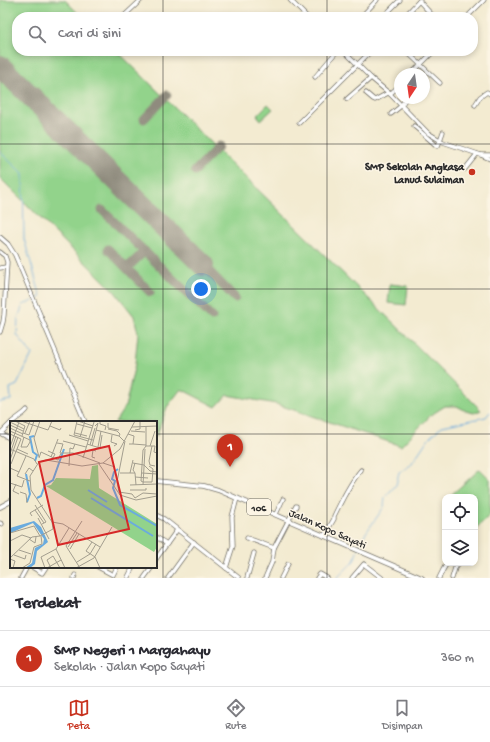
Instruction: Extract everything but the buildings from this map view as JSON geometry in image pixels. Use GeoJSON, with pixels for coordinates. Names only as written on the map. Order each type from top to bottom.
{"type":"FeatureCollection","features":[{"type":"Feature","properties":{"kind":"main road","name":"Jalan Kopo Sayati"},"geometry":{"type":"LineString","coordinates":[[157,481],[209,487],[276,514],[412,576],[422,578]]}},
{"type":"Feature","properties":{"kind":"main road"},"geometry":{"type":"LineString","coordinates":[[0,506],[10,501]]}},
{"type":"Feature","properties":{"kind":"street"},"geometry":{"type":"LineString","coordinates":[[128,12],[141,0]]}},
{"type":"Feature","properties":{"kind":"street"},"geometry":{"type":"LineString","coordinates":[[290,0],[302,12]]}},
{"type":"Feature","properties":{"kind":"street"},"geometry":{"type":"LineString","coordinates":[[366,12],[377,0]]}},
{"type":"Feature","properties":{"kind":"street"},"geometry":{"type":"LineString","coordinates":[[388,12],[400,0]]}},
{"type":"Feature","properties":{"kind":"street"},"geometry":{"type":"LineString","coordinates":[[472,12],[484,0]]}},
{"type":"Feature","properties":{"kind":"street"},"geometry":{"type":"LineString","coordinates":[[409,12],[420,1],[430,12]]}},
{"type":"Feature","properties":{"kind":"street"},"geometry":{"type":"LineString","coordinates":[[315,77],[333,56]]}},
{"type":"Feature","properties":{"kind":"street"},"geometry":{"type":"LineString","coordinates":[[352,56],[371,78],[389,93],[428,133],[441,140],[490,159]]}},
{"type":"Feature","properties":{"kind":"street"},"geometry":{"type":"LineString","coordinates":[[299,123],[366,56]]}},
{"type":"Feature","properties":{"kind":"street"},"geometry":{"type":"LineString","coordinates":[[411,56],[440,84]]}},
{"type":"Feature","properties":{"kind":"street"},"geometry":{"type":"LineString","coordinates":[[418,68],[429,56]]}},
{"type":"Feature","properties":{"kind":"street"},"geometry":{"type":"LineString","coordinates":[[347,98],[371,78]]}},
{"type":"Feature","properties":{"kind":"street"},"geometry":{"type":"LineString","coordinates":[[366,93],[373,100],[375,100],[394,89]]}},
{"type":"Feature","properties":{"kind":"street"},"geometry":{"type":"LineString","coordinates":[[475,105],[480,97],[487,92],[490,94]]}},
{"type":"Feature","properties":{"kind":"street"},"geometry":{"type":"LineString","coordinates":[[391,114],[401,106]]}},
{"type":"Feature","properties":{"kind":"street"},"geometry":{"type":"LineString","coordinates":[[414,126],[437,146],[441,140],[443,132]]}},
{"type":"Feature","properties":{"kind":"street"},"geometry":{"type":"LineString","coordinates":[[465,169],[477,154]]}},
{"type":"Feature","properties":{"kind":"street"},"geometry":{"type":"LineString","coordinates":[[481,155],[490,155]]}},
{"type":"Feature","properties":{"kind":"street"},"geometry":{"type":"LineString","coordinates":[[0,237],[12,249],[85,421]]}},
{"type":"Feature","properties":{"kind":"street"},"geometry":{"type":"LineString","coordinates":[[0,252],[7,259],[4,318],[0,332]]}},
{"type":"Feature","properties":{"kind":"street"},"geometry":{"type":"LineString","coordinates":[[0,268],[6,267]]}},
{"type":"Feature","properties":{"kind":"street"},"geometry":{"type":"LineString","coordinates":[[0,282],[6,280]]}},
{"type":"Feature","properties":{"kind":"street"},"geometry":{"type":"LineString","coordinates":[[0,301],[5,301]]}},
{"type":"Feature","properties":{"kind":"street"},"geometry":{"type":"LineString","coordinates":[[12,421],[27,410]]}},
{"type":"Feature","properties":{"kind":"street"},"geometry":{"type":"LineString","coordinates":[[10,423],[0,433],[10,438]]}},
{"type":"Feature","properties":{"kind":"street"},"geometry":{"type":"LineString","coordinates":[[324,536],[334,519],[344,495],[361,470]]}},
{"type":"Feature","properties":{"kind":"street"},"geometry":{"type":"LineString","coordinates":[[226,568],[233,543],[232,520],[237,498]]}},
{"type":"Feature","properties":{"kind":"street"},"geometry":{"type":"LineString","coordinates":[[276,514],[283,500]]}},
{"type":"Feature","properties":{"kind":"street"},"geometry":{"type":"LineString","coordinates":[[265,578],[272,562],[274,548],[296,506]]}},
{"type":"Feature","properties":{"kind":"street"},"geometry":{"type":"LineString","coordinates":[[157,516],[164,519],[239,578]]}},
{"type":"Feature","properties":{"kind":"street"},"geometry":{"type":"LineString","coordinates":[[157,555],[177,530]]}},
{"type":"Feature","properties":{"kind":"street"},"geometry":{"type":"LineString","coordinates":[[157,538],[167,544]]}},
{"type":"Feature","properties":{"kind":"street"},"geometry":{"type":"LineString","coordinates":[[248,538],[274,548]]}},
{"type":"Feature","properties":{"kind":"street"},"geometry":{"type":"LineString","coordinates":[[168,578],[194,542]]}},
{"type":"Feature","properties":{"kind":"street"},"geometry":{"type":"LineString","coordinates":[[247,578],[254,553]]}},
{"type":"Feature","properties":{"kind":"street"},"geometry":{"type":"LineString","coordinates":[[281,578],[288,564]]}},
{"type":"Feature","properties":{"kind":"street"},"geometry":{"type":"LineString","coordinates":[[352,578],[364,564],[380,577]]}},
{"type":"Feature","properties":{"kind":"street"},"geometry":{"type":"LineString","coordinates":[[439,578],[445,566]]}},
{"type":"Feature","properties":{"kind":"street"},"geometry":{"type":"LineString","coordinates":[[452,578],[457,566]]}},
{"type":"Feature","properties":{"kind":"street"},"geometry":{"type":"LineString","coordinates":[[21,578],[26,568]]}},
{"type":"Feature","properties":{"kind":"street"},"geometry":{"type":"LineString","coordinates":[[34,568],[42,573],[45,568]]}},
{"type":"Feature","properties":{"kind":"street"},"geometry":{"type":"LineString","coordinates":[[100,568],[118,578]]}},
{"type":"Feature","properties":{"kind":"street"},"geometry":{"type":"LineString","coordinates":[[113,575],[116,568]]}},
{"type":"Feature","properties":{"kind":"street"},"geometry":{"type":"LineString","coordinates":[[128,578],[133,568]]}},
{"type":"Feature","properties":{"kind":"street"},"geometry":{"type":"LineString","coordinates":[[144,578],[150,568]]}},
{"type":"Feature","properties":{"kind":"street"},"geometry":{"type":"LineString","coordinates":[[317,578],[320,574],[327,578]]}},
{"type":"Feature","properties":{"kind":"green space"},"geometry":{"type":"Polygon","coordinates":[[[0,0],[65,0],[77,12],[12,12],[12,56],[122,56],[481,410],[474,413],[457,406],[445,406],[431,415],[401,446],[276,404],[227,395],[216,407],[181,389],[167,407],[157,434],[157,421],[116,421],[125,407],[135,364],[138,333],[134,316],[115,292],[0,178],[0,0]]]}},
{"type":"Feature","properties":{"kind":"green space"},"geometry":{"type":"Polygon","coordinates":[[[268,104],[273,109],[261,120],[257,115],[268,104]]]}},
{"type":"Feature","properties":{"kind":"green space"},"geometry":{"type":"Polygon","coordinates":[[[390,284],[408,286],[406,305],[388,303],[390,284]]]}},
{"type":"Feature","properties":{"kind":"green space"},"geometry":{"type":"Polygon","coordinates":[[[480,469],[490,479],[490,515],[478,526],[478,494],[452,494],[480,469]]]}},
{"type":"Feature","properties":{"kind":"waterway"},"geometry":{"type":"LineString","coordinates":[[0,152],[23,174],[24,239],[41,297],[36,299]]}},
{"type":"Feature","properties":{"kind":"waterway"},"geometry":{"type":"LineString","coordinates":[[0,402],[11,400],[10,388],[17,385],[32,354],[17,335],[18,318],[23,305],[33,301]]}},
{"type":"Feature","properties":{"kind":"waterway"},"geometry":{"type":"LineString","coordinates":[[359,549],[363,537],[384,507],[385,497],[396,485],[399,472],[412,463],[428,439],[442,426],[486,417],[490,412]]}},
{"type":"Feature","properties":{"kind":"waterway"},"geometry":{"type":"LineString","coordinates":[[337,578],[354,561],[357,552]]}},
{"type":"Feature","properties":{"kind":"taxiway"},"geometry":{"type":"LineString","coordinates":[[144,119],[167,95]]}},
{"type":"Feature","properties":{"kind":"taxiway"},"geometry":{"type":"LineString","coordinates":[[195,171],[219,146]]}},
{"type":"Feature","properties":{"kind":"taxiway"},"geometry":{"type":"LineString","coordinates":[[102,210],[212,317]]}},
{"type":"Feature","properties":{"kind":"taxiway"},"geometry":{"type":"LineString","coordinates":[[108,249],[150,292]]}},
{"type":"Feature","properties":{"kind":"taxiway"},"geometry":{"type":"LineString","coordinates":[[127,268],[145,251]]}},
{"type":"Feature","properties":{"kind":"taxiway"},"geometry":{"type":"LineString","coordinates":[[203,265],[235,298]]}},
{"type":"Feature","properties":{"kind":"runway"},"geometry":{"type":"LineString","coordinates":[[0,66],[203,265]]}},
{"type":"Feature","properties":{"kind":"place","name":"SMP Sekolah Angkasa Lanud Sulaiman"},"geometry":{"type":"Point","coordinates":[472,172]}},
{"type":"Feature","properties":{"kind":"place","name":"SMP Negeri 1 Margahayu"},"geometry":{"type":"Point","coordinates":[230,467]}}]}
